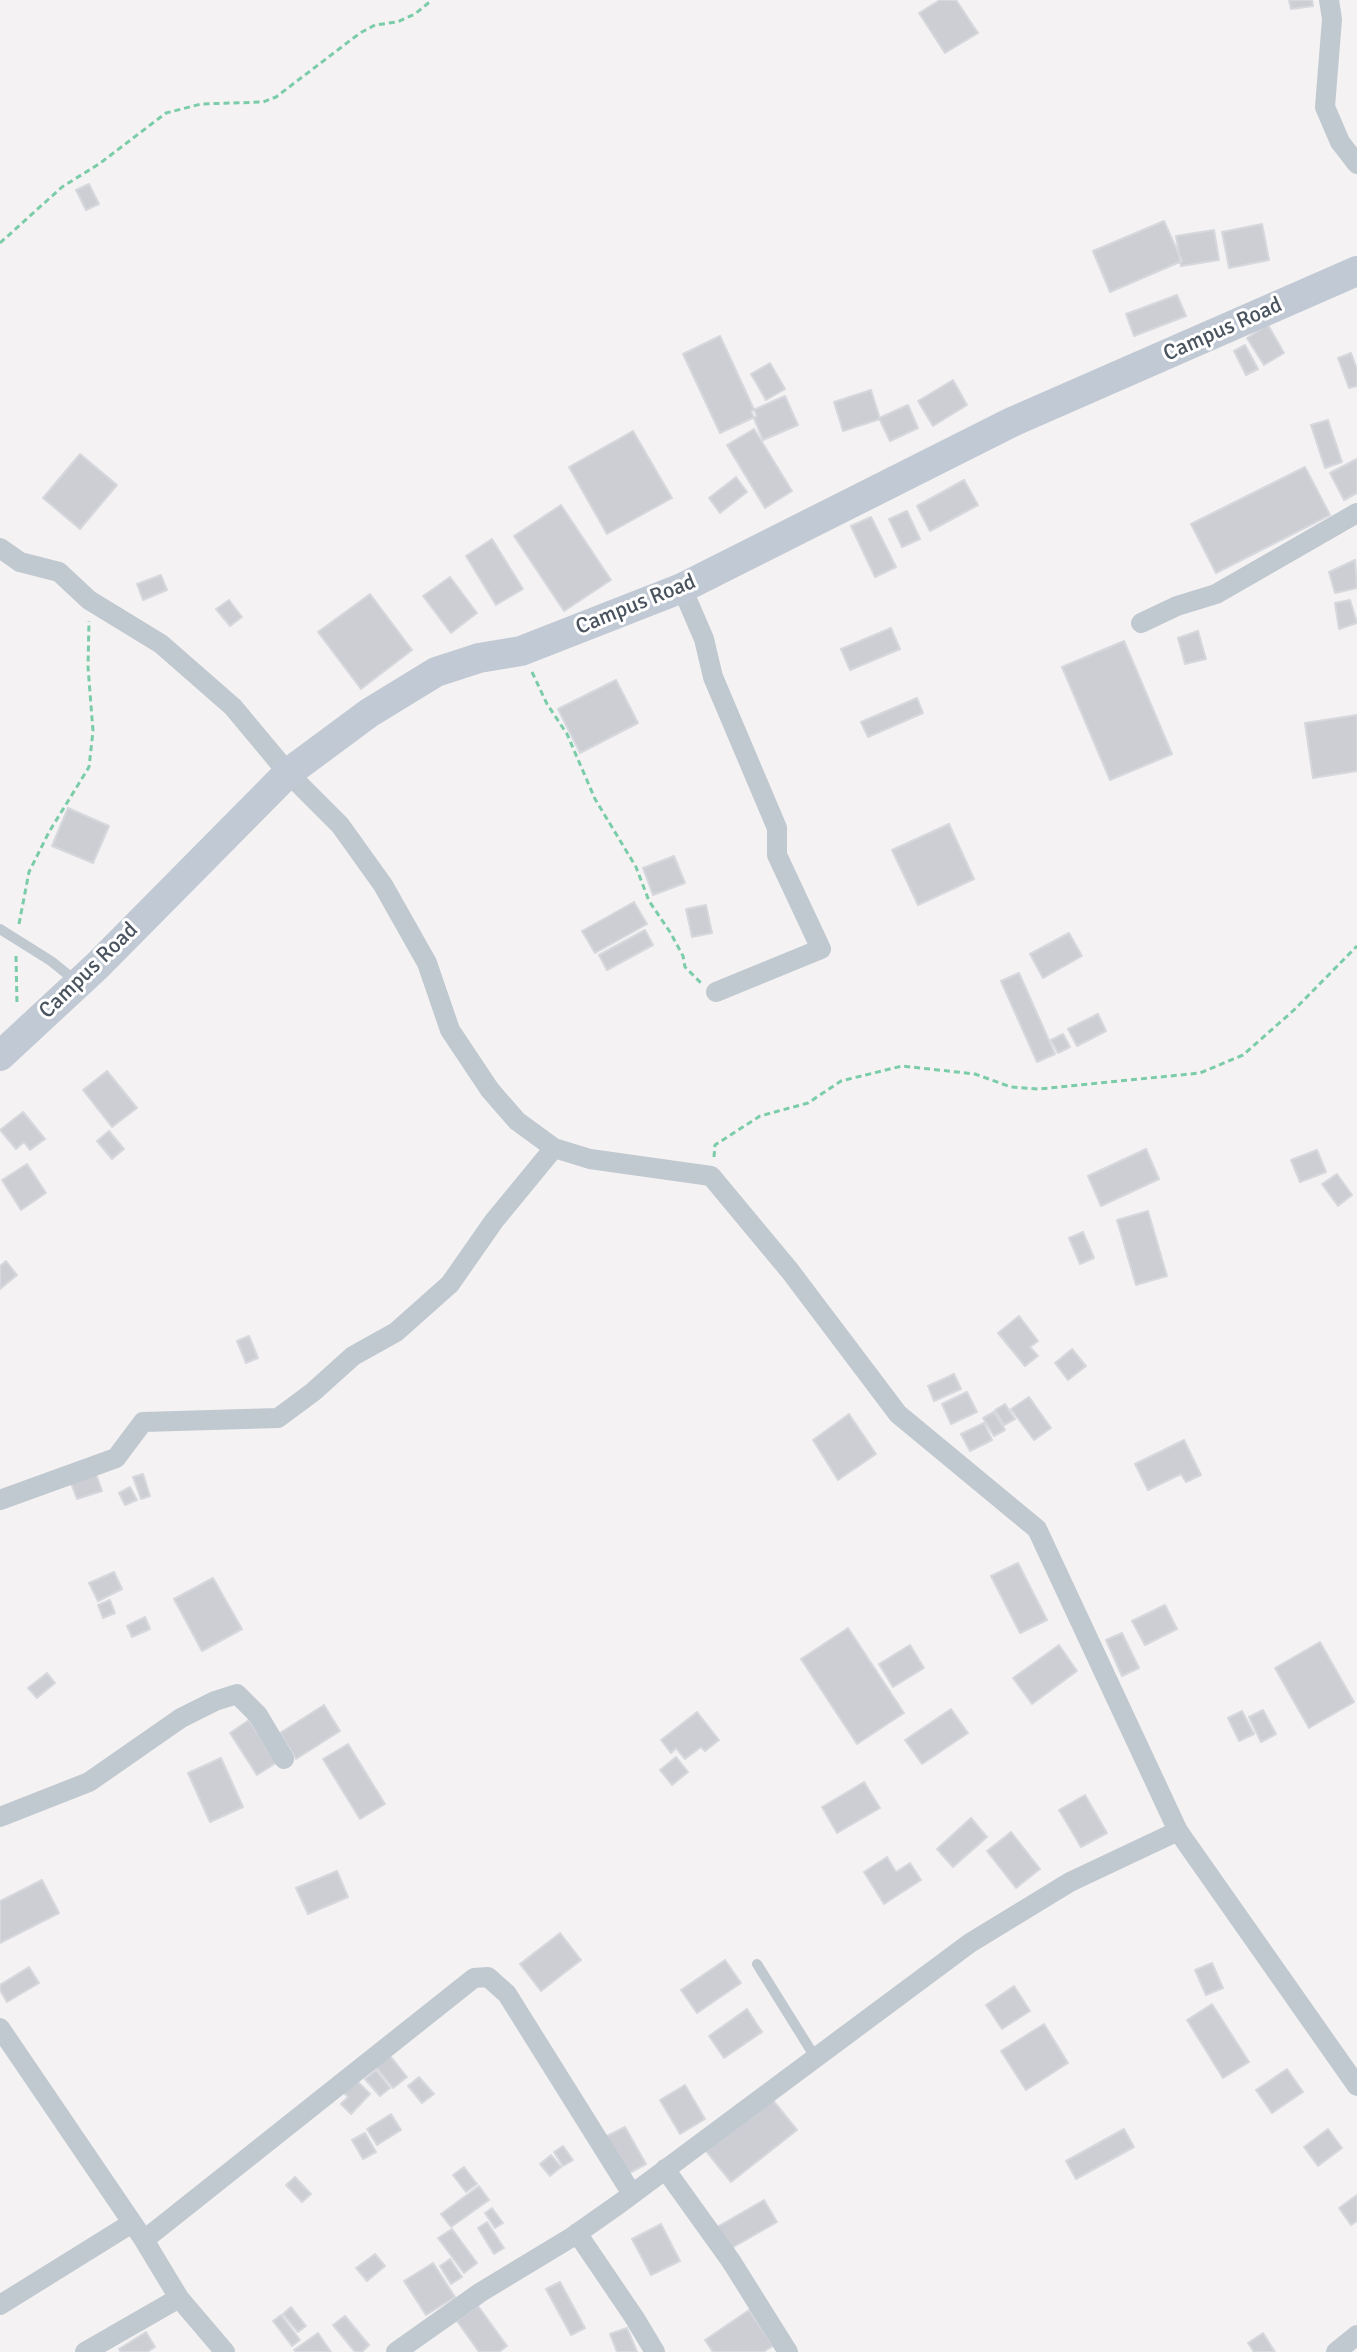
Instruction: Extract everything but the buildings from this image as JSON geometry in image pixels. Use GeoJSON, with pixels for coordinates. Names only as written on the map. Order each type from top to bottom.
{"type":"FeatureCollection","features":[{"type":"Feature","properties":{"kind":"street"},"geometry":{"type":"LineString","coordinates":[[1329,0],[1332,19],[1325,107],[1340,142],[1357,164]]}},
{"type":"Feature","properties":{"kind":"street","name":"Campus Road"},"geometry":{"type":"LineString","coordinates":[[9,1048],[288,773],[369,713],[436,672],[479,658],[521,651],[682,588],[1012,422],[1357,271]]}},
{"type":"Feature","properties":{"kind":"street"},"geometry":{"type":"LineString","coordinates":[[1141,623],[1177,606],[1216,594],[1357,513]]}},
{"type":"Feature","properties":{"kind":"street"},"geometry":{"type":"LineString","coordinates":[[0,548],[20,562],[59,572],[89,600],[161,644],[233,707],[288,773],[340,825],[383,885],[427,963],[450,1030],[490,1090],[517,1121],[554,1148],[590,1159],[711,1176],[790,1271],[898,1414],[1037,1529],[1178,1831],[1357,2086]]}},
{"type":"Feature","properties":{"kind":"street"},"geometry":{"type":"LineString","coordinates":[[682,588],[704,639],[713,677],[777,828],[777,855],[821,949],[716,992]]}},
{"type":"Feature","properties":{"kind":"street"},"geometry":{"type":"LineString","coordinates":[[0,1500],[116,1458],[143,1422],[278,1418],[353,1356],[396,1332],[450,1284],[494,1221],[554,1148]]}},
{"type":"Feature","properties":{"kind":"street"},"geometry":{"type":"LineString","coordinates":[[0,1817],[89,1782],[181,1718],[237,1694],[258,1715],[284,1759]]}},
{"type":"Feature","properties":{"kind":"street"},"geometry":{"type":"LineString","coordinates":[[396,2352],[481,2292],[577,2233],[632,2194],[970,1943],[1070,1882],[1178,1831]]}},
{"type":"Feature","properties":{"kind":"street"},"geometry":{"type":"LineString","coordinates":[[0,2305],[138,2231],[474,1978],[488,1977],[507,1994],[632,2194]]}},
{"type":"Feature","properties":{"kind":"street"},"geometry":{"type":"LineString","coordinates":[[0,2028],[138,2231],[179,2298],[225,2352]]}},
{"type":"Feature","properties":{"kind":"street"},"geometry":{"type":"LineString","coordinates":[[665,2169],[731,2261],[788,2352]]}},
{"type":"Feature","properties":{"kind":"street"},"geometry":{"type":"LineString","coordinates":[[577,2233],[655,2352]]}},
{"type":"Feature","properties":{"kind":"street"},"geometry":{"type":"LineString","coordinates":[[85,2352],[179,2298]]}},
{"type":"Feature","properties":{"kind":"street"},"geometry":{"type":"LineString","coordinates":[[1336,2352],[1357,2335]]}},
{"type":"Feature","properties":{"kind":"lane"},"geometry":{"type":"LineString","coordinates":[[0,929],[51,961],[78,983]]}},
{"type":"Feature","properties":{"kind":"lane"},"geometry":{"type":"LineString","coordinates":[[757,1964],[815,2057]]}},
{"type":"Feature","properties":{"kind":"path"},"geometry":{"type":"LineString","coordinates":[[0,243],[62,187],[99,164],[166,113],[201,104],[263,102],[276,97],[360,33],[375,25],[397,22],[415,14],[432,0]]}},
{"type":"Feature","properties":{"kind":"path"},"geometry":{"type":"LineString","coordinates":[[9,1048],[16,940],[29,872],[49,832],[89,767],[93,731],[88,667],[89,600]]}},
{"type":"Feature","properties":{"kind":"path"},"geometry":{"type":"LineString","coordinates":[[521,651],[547,704],[567,734],[595,799],[636,867],[649,901],[683,956],[685,967],[691,975],[716,992]]}},
{"type":"Feature","properties":{"kind":"path"},"geometry":{"type":"LineString","coordinates":[[711,1176],[715,1145],[760,1116],[808,1103],[841,1081],[902,1066],[975,1074],[1011,1087],[1039,1089],[1200,1073],[1243,1055],[1294,1010],[1357,946]]}}]}
